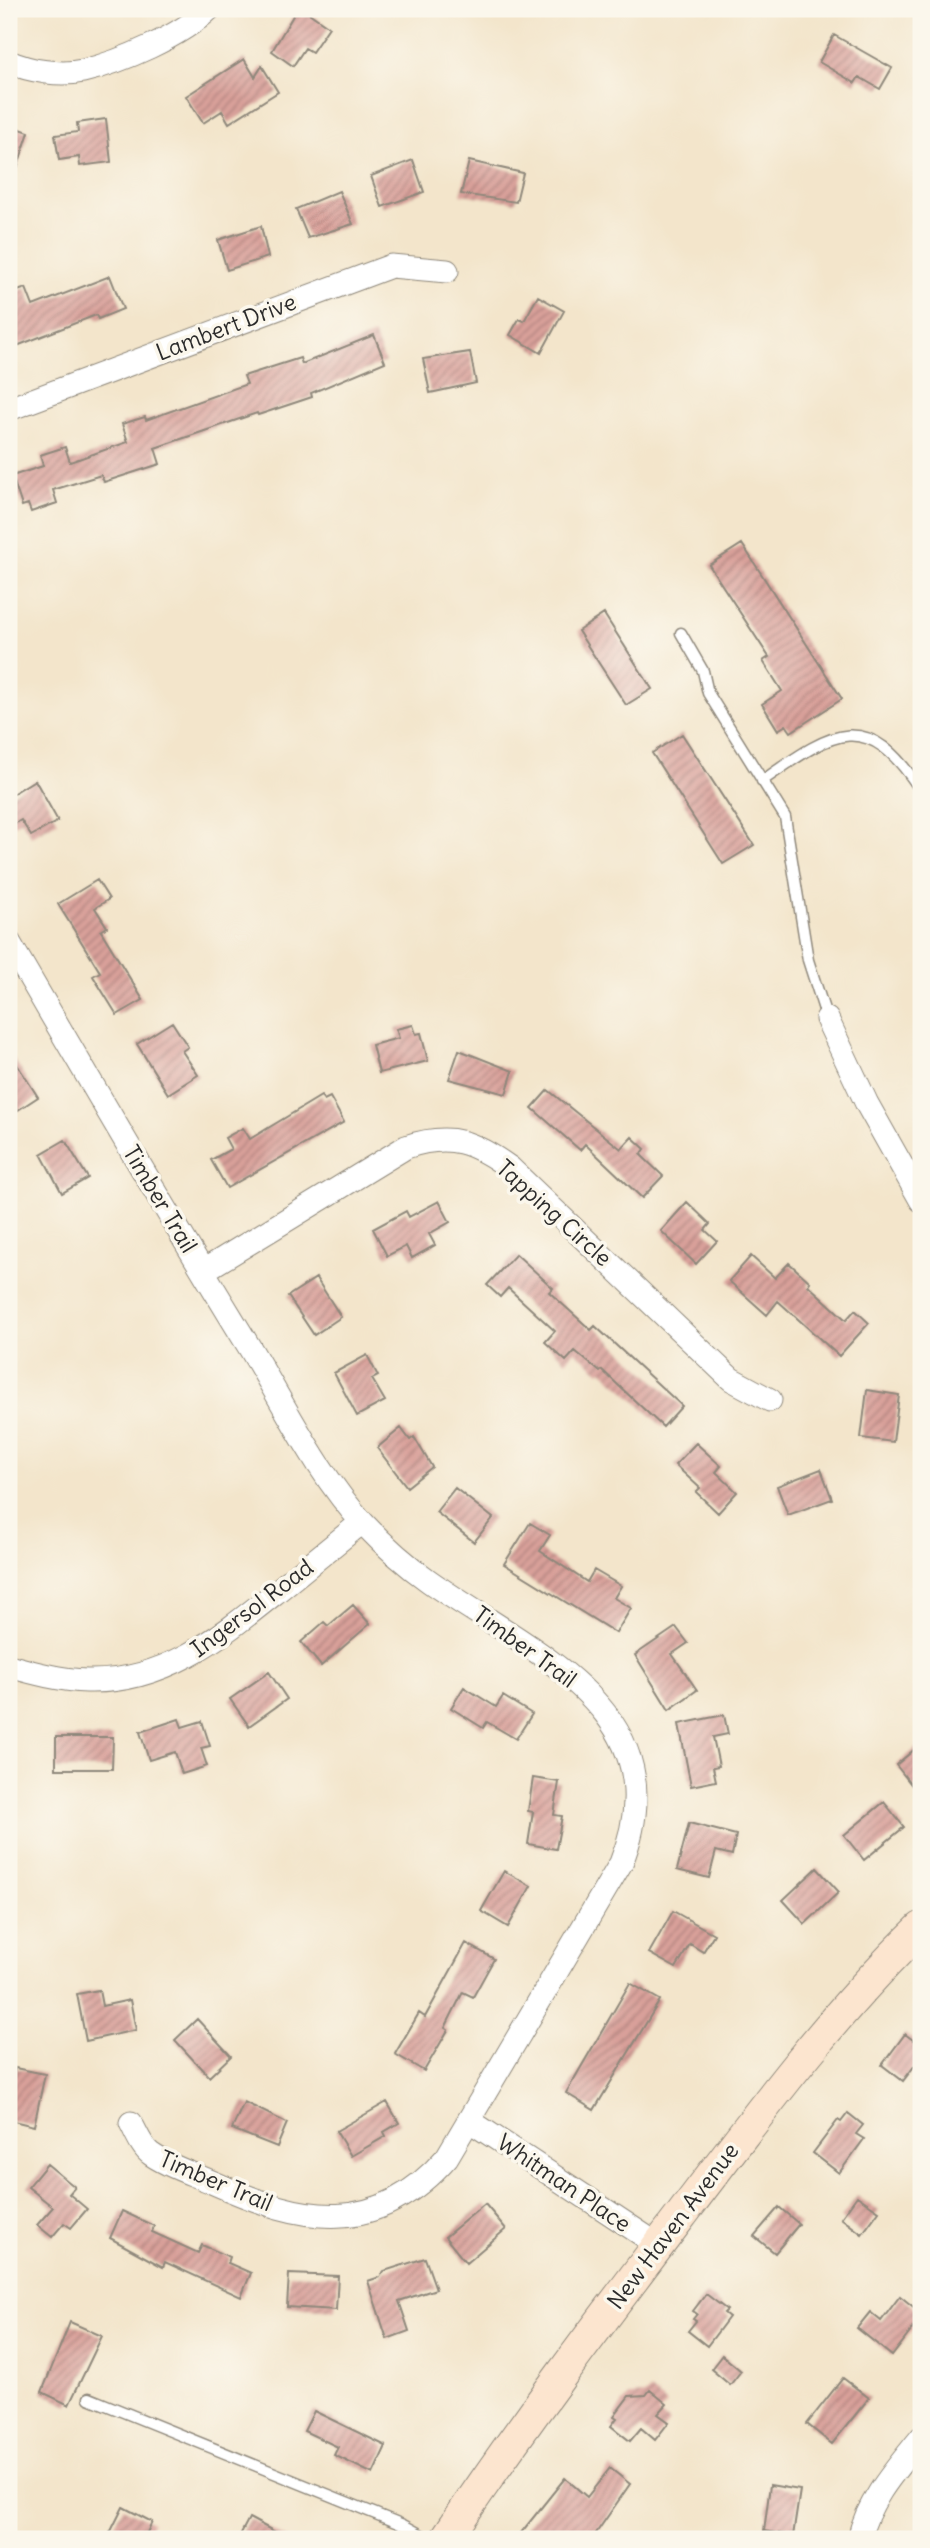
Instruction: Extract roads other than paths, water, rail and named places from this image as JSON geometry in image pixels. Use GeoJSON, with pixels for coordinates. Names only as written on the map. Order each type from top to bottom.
{"type":"FeatureCollection","features":[{"type":"Feature","properties":{"kind":"main road","name":"New Haven Avenue"},"geometry":{"type":"LineString","coordinates":[[446,2539],[506,2448],[801,2059],[921,1928]]}},
{"type":"Feature","properties":{"kind":"street"},"geometry":{"type":"LineString","coordinates":[[9,62],[29,71],[82,71],[181,31],[209,9]]}},
{"type":"Feature","properties":{"kind":"street","name":"Lambert Drive"},"geometry":{"type":"LineString","coordinates":[[9,409],[391,266],[447,271]]}},
{"type":"Feature","properties":{"kind":"street","name":"Timber Trail"},"geometry":{"type":"LineString","coordinates":[[9,942],[203,1271],[325,1470],[362,1522],[427,1580],[572,1677],[596,1702],[621,1736],[634,1776],[636,1811],[621,1863],[470,2121],[447,2157],[424,2183],[401,2198],[343,2215],[285,2210],[255,2201],[149,2153],[131,2123]]}},
{"type":"Feature","properties":{"kind":"street"},"geometry":{"type":"LineString","coordinates":[[827,1019],[867,1104],[921,1200]]}},
{"type":"Feature","properties":{"kind":"street","name":"Tapping Circle"},"geometry":{"type":"LineString","coordinates":[[203,1271],[407,1147],[441,1138],[458,1140],[476,1146],[510,1168],[731,1379],[770,1401]]}},
{"type":"Feature","properties":{"kind":"street","name":"Ingersol Road"},"geometry":{"type":"LineString","coordinates":[[9,1666],[46,1676],[88,1681],[122,1678],[177,1663],[220,1638],[362,1522]]}},
{"type":"Feature","properties":{"kind":"street","name":"Whitman Place"},"geometry":{"type":"LineString","coordinates":[[470,2121],[658,2245]]}},
{"type":"Feature","properties":{"kind":"street"},"geometry":{"type":"LineString","coordinates":[[859,2539],[881,2491],[921,2438]]}},
{"type":"Feature","properties":{"kind":"lane"},"geometry":{"type":"LineString","coordinates":[[681,633],[702,671],[708,693],[785,817],[808,960],[827,1019]]}},
{"type":"Feature","properties":{"kind":"lane"},"geometry":{"type":"LineString","coordinates":[[762,780],[808,749],[837,735],[859,734],[884,746],[904,765],[921,791]]}},
{"type":"Feature","properties":{"kind":"lane"},"geometry":{"type":"LineString","coordinates":[[89,2398],[403,2525],[429,2539]]}}]}
